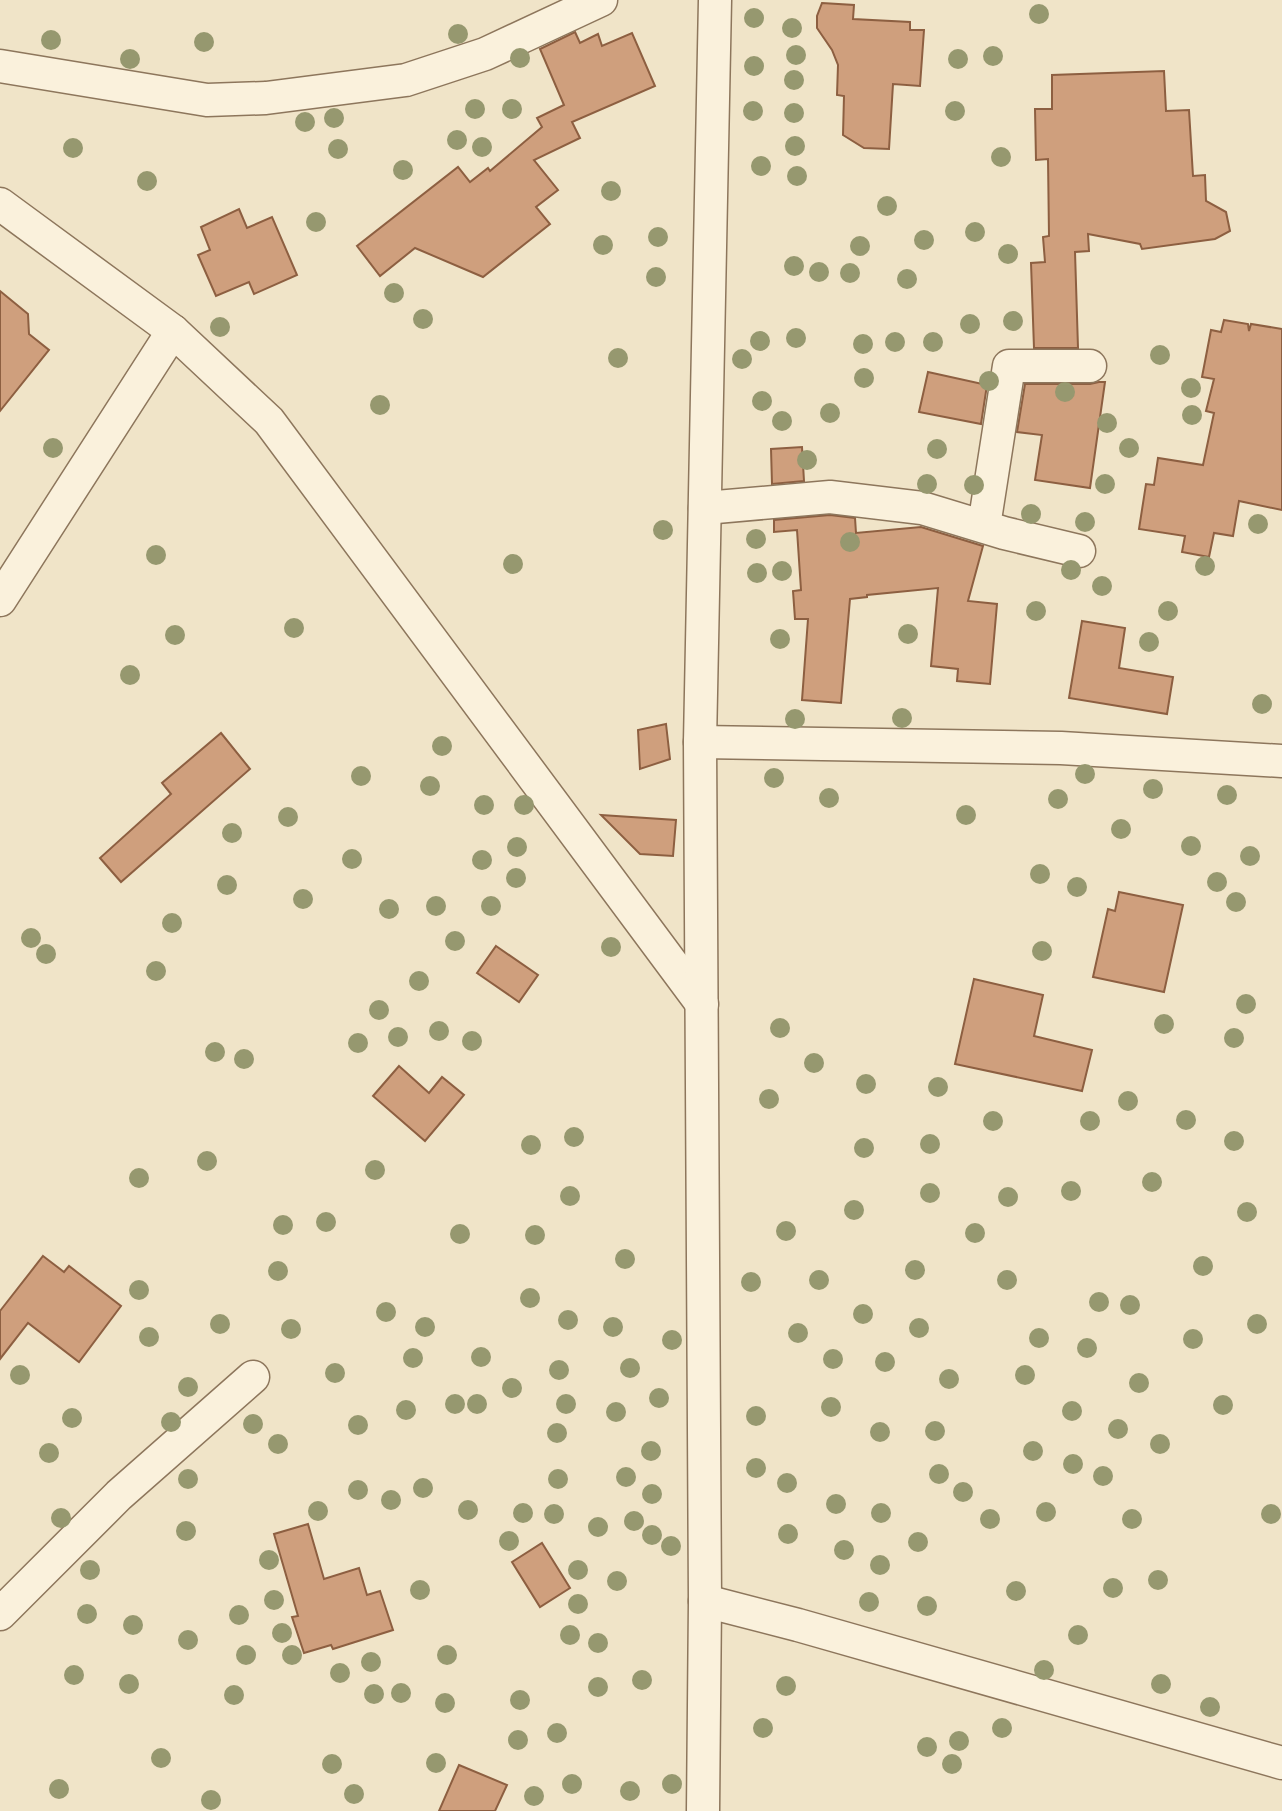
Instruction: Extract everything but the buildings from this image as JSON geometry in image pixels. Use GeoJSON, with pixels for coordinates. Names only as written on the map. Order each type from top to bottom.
{"type":"FeatureCollection","features":[{"type":"Feature","properties":{"kind":"street"},"geometry":{"type":"LineString","coordinates":[[0,66],[207,100],[266,98],[406,80],[485,54],[601,0]]}},
{"type":"Feature","properties":{"kind":"street"},"geometry":{"type":"LineString","coordinates":[[703,1811],[705,1601],[700,742],[715,0]]}},
{"type":"Feature","properties":{"kind":"street"},"geometry":{"type":"LineString","coordinates":[[0,204],[173,331],[269,421],[702,1004]]}},
{"type":"Feature","properties":{"kind":"street"},"geometry":{"type":"LineString","coordinates":[[0,600],[173,331]]}},
{"type":"Feature","properties":{"kind":"street"},"geometry":{"type":"LineString","coordinates":[[984,526],[1009,366],[1090,366]]}},
{"type":"Feature","properties":{"kind":"street"},"geometry":{"type":"LineString","coordinates":[[705,508],[830,497],[922,508],[1004,533],[1079,551]]}},
{"type":"Feature","properties":{"kind":"street"},"geometry":{"type":"LineString","coordinates":[[700,742],[1072,749],[1282,761]]}},
{"type":"Feature","properties":{"kind":"street"},"geometry":{"type":"LineString","coordinates":[[0,1614],[119,1496],[253,1377]]}},
{"type":"Feature","properties":{"kind":"street"},"geometry":{"type":"LineString","coordinates":[[705,1601],[1282,1763]]}}]}
